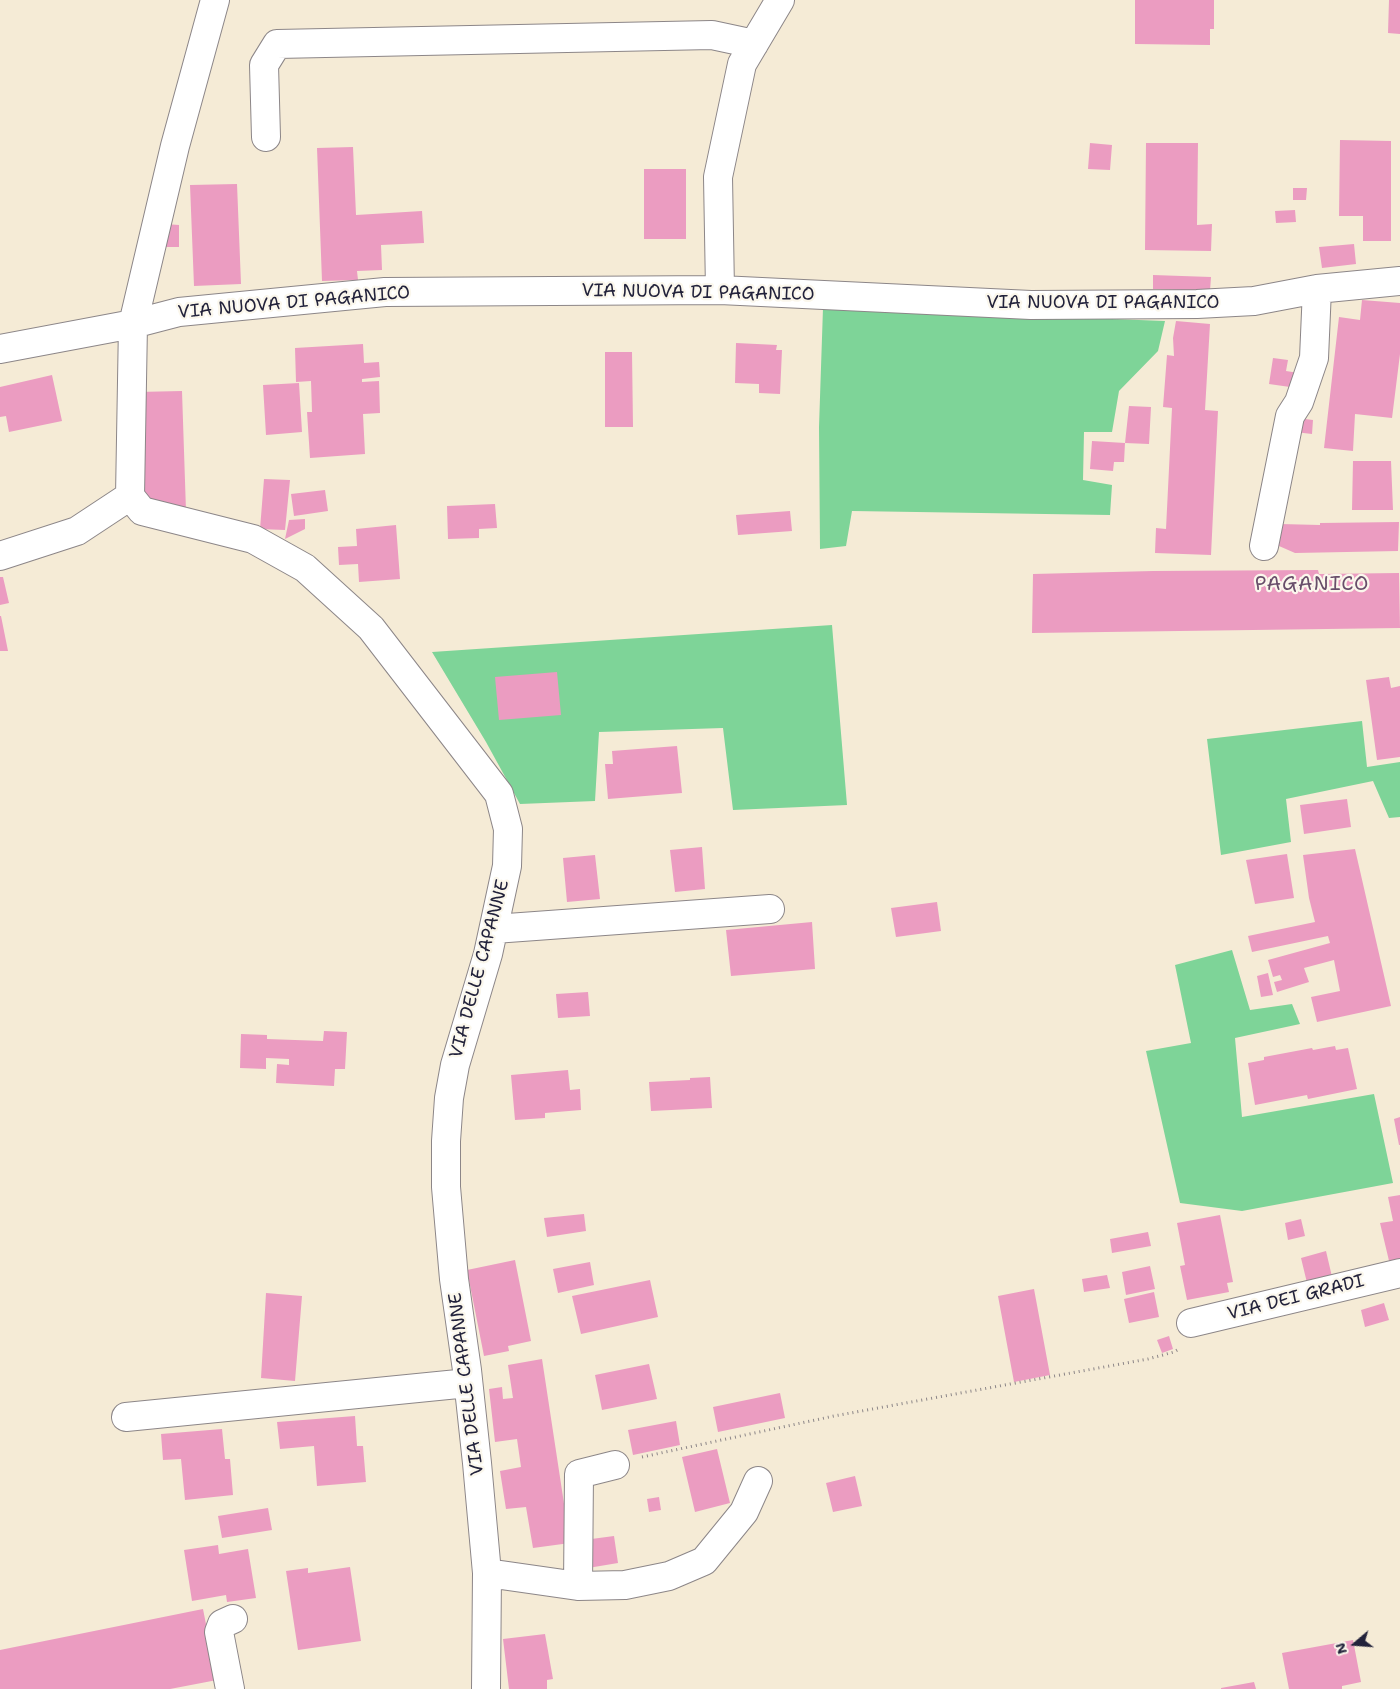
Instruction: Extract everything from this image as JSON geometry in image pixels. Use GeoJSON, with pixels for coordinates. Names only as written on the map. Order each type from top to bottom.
{"type":"FeatureCollection","features":[{"type":"Feature","properties":{"kind":"street"},"geometry":{"type":"LineString","coordinates":[[0,556],[77,530],[130,496],[132,324],[175,146],[215,0]]}},
{"type":"Feature","properties":{"kind":"street"},"geometry":{"type":"LineString","coordinates":[[720,290],[718,177],[742,64],[780,0]]}},
{"type":"Feature","properties":{"kind":"street"},"geometry":{"type":"LineString","coordinates":[[266,137],[264,65],[277,44],[712,35],[754,44]]}},
{"type":"Feature","properties":{"kind":"street","name":"VIA NUOVA DI PAGANICO"},"geometry":{"type":"LineString","coordinates":[[0,349],[132,324],[179,312],[385,292],[720,290],[1050,305],[1198,304],[1245,302],[1317,289],[1400,281]]}},
{"type":"Feature","properties":{"kind":"street"},"geometry":{"type":"LineString","coordinates":[[1264,546],[1290,416],[1299,402],[1314,358],[1317,289]]}},
{"type":"Feature","properties":{"kind":"street","name":"VIA DELLE CAPANNE"},"geometry":{"type":"LineString","coordinates":[[130,496],[142,511],[253,539],[305,568],[371,628],[499,794],[508,828],[508,866],[494,929],[455,1065],[449,1098],[446,1141],[446,1187],[454,1279],[477,1463],[487,1574],[486,1689]]}},
{"type":"Feature","properties":{"kind":"street"},"geometry":{"type":"LineString","coordinates":[[494,929],[770,909]]}},
{"type":"Feature","properties":{"kind":"street","name":"VIA DEI GRADI"},"geometry":{"type":"LineString","coordinates":[[1191,1323],[1400,1273]]}},
{"type":"Feature","properties":{"kind":"street"},"geometry":{"type":"LineString","coordinates":[[126,1416],[468,1383]]}},
{"type":"Feature","properties":{"kind":"street"},"geometry":{"type":"LineString","coordinates":[[578,1586],[579,1474],[615,1464]]}},
{"type":"Feature","properties":{"kind":"street"},"geometry":{"type":"LineString","coordinates":[[487,1574],[578,1586],[625,1585],[668,1576],[704,1561],[744,1512],[758,1481]]}},
{"type":"Feature","properties":{"kind":"street"},"geometry":{"type":"LineString","coordinates":[[230,1689],[219,1632],[222,1624],[233,1619]]}},
{"type":"Feature","properties":{"kind":"path"},"geometry":{"type":"LineString","coordinates":[[615,1464],[815,1419],[1148,1359],[1174,1352],[1188,1342],[1191,1323]]}},
{"type":"Feature","properties":{"kind":"green space"},"geometry":{"type":"Polygon","coordinates":[[[823,308],[1165,321],[1158,351],[1119,391],[1112,432],[1084,432],[1083,480],[1112,485],[1110,515],[852,511],[846,546],[820,549],[819,427],[823,308]]]}},
{"type":"Feature","properties":{"kind":"green space"},"geometry":{"type":"Polygon","coordinates":[[[832,625],[847,805],[733,810],[723,728],[599,732],[595,801],[520,804],[486,742],[432,652],[832,625]]]}},
{"type":"Feature","properties":{"kind":"green space"},"geometry":{"type":"Polygon","coordinates":[[[1362,721],[1367,767],[1400,762],[1400,817],[1389,818],[1373,781],[1286,799],[1291,842],[1221,855],[1207,739],[1362,721]]]}},
{"type":"Feature","properties":{"kind":"green space"},"geometry":{"type":"Polygon","coordinates":[[[1232,950],[1250,1010],[1292,1004],[1300,1024],[1235,1038],[1242,1117],[1374,1094],[1393,1183],[1242,1211],[1180,1203],[1146,1051],[1191,1043],[1175,965],[1232,950]]]}},
{"type":"Feature","properties":{"kind":"building"},"geometry":{"type":"Polygon","coordinates":[[[1135,0],[1214,0],[1214,29],[1210,29],[1210,45],[1135,44],[1135,0]]]}},
{"type":"Feature","properties":{"kind":"building"},"geometry":{"type":"Polygon","coordinates":[[[1389,0],[1400,0],[1400,34],[1388,33],[1389,0]]]}},
{"type":"Feature","properties":{"kind":"building"},"geometry":{"type":"Polygon","coordinates":[[[1340,140],[1391,141],[1391,241],[1363,241],[1363,216],[1339,216],[1340,140]]]}},
{"type":"Feature","properties":{"kind":"building"},"geometry":{"type":"Polygon","coordinates":[[[1090,143],[1112,145],[1110,170],[1088,169],[1090,143]]]}},
{"type":"Feature","properties":{"kind":"building"},"geometry":{"type":"Polygon","coordinates":[[[1146,143],[1198,143],[1197,225],[1212,224],[1211,251],[1145,250],[1146,143]]]}},
{"type":"Feature","properties":{"kind":"building"},"geometry":{"type":"Polygon","coordinates":[[[353,147],[356,215],[422,211],[424,243],[381,245],[382,270],[357,271],[358,280],[322,281],[317,148],[353,147]]]}},
{"type":"Feature","properties":{"kind":"building"},"geometry":{"type":"Polygon","coordinates":[[[644,169],[686,169],[686,239],[644,239],[644,169]]]}},
{"type":"Feature","properties":{"kind":"building"},"geometry":{"type":"Polygon","coordinates":[[[237,184],[241,284],[194,286],[190,185],[237,184]]]}},
{"type":"Feature","properties":{"kind":"building"},"geometry":{"type":"Polygon","coordinates":[[[1293,188],[1307,188],[1306,200],[1293,200],[1293,188]]]}},
{"type":"Feature","properties":{"kind":"building"},"geometry":{"type":"Polygon","coordinates":[[[1295,210],[1296,222],[1276,223],[1275,211],[1295,210]]]}},
{"type":"Feature","properties":{"kind":"building"},"geometry":{"type":"Polygon","coordinates":[[[165,224],[179,225],[179,247],[158,247],[165,224]]]}},
{"type":"Feature","properties":{"kind":"building"},"geometry":{"type":"Polygon","coordinates":[[[1354,244],[1356,264],[1322,268],[1319,247],[1354,244]]]}},
{"type":"Feature","properties":{"kind":"building"},"geometry":{"type":"Polygon","coordinates":[[[1153,275],[1211,277],[1210,291],[1153,289],[1153,275]]]}},
{"type":"Feature","properties":{"kind":"building"},"geometry":{"type":"Polygon","coordinates":[[[1362,300],[1400,303],[1400,354],[1392,418],[1355,414],[1353,451],[1324,448],[1339,317],[1360,320],[1362,300]]]}},
{"type":"Feature","properties":{"kind":"building"},"geometry":{"type":"Polygon","coordinates":[[[1176,321],[1210,324],[1205,410],[1218,411],[1211,555],[1155,553],[1156,528],[1166,529],[1172,408],[1163,407],[1167,355],[1174,356],[1173,338],[1176,321]]]}},
{"type":"Feature","properties":{"kind":"building"},"geometry":{"type":"Polygon","coordinates":[[[736,343],[777,345],[776,350],[782,350],[780,394],[759,393],[759,384],[735,383],[736,343]]]}},
{"type":"Feature","properties":{"kind":"building"},"geometry":{"type":"Polygon","coordinates":[[[363,344],[364,363],[379,362],[380,377],[362,379],[362,382],[379,381],[380,413],[363,414],[365,454],[310,458],[307,412],[312,412],[311,381],[296,382],[295,348],[363,344]]]}},
{"type":"Feature","properties":{"kind":"building"},"geometry":{"type":"Polygon","coordinates":[[[605,352],[632,352],[633,427],[605,427],[605,352]]]}},
{"type":"Feature","properties":{"kind":"building"},"geometry":{"type":"Polygon","coordinates":[[[1273,358],[1288,360],[1286,371],[1299,373],[1297,388],[1269,384],[1273,358]]]}},
{"type":"Feature","properties":{"kind":"building"},"geometry":{"type":"Polygon","coordinates":[[[52,375],[62,421],[9,432],[6,416],[0,417],[0,387],[52,375]]]}},
{"type":"Feature","properties":{"kind":"building"},"geometry":{"type":"Polygon","coordinates":[[[299,383],[302,432],[266,435],[263,385],[299,383]]]}},
{"type":"Feature","properties":{"kind":"building"},"geometry":{"type":"Polygon","coordinates":[[[182,391],[186,511],[150,501],[141,492],[137,392],[182,391]]]}},
{"type":"Feature","properties":{"kind":"building"},"geometry":{"type":"Polygon","coordinates":[[[1129,406],[1151,407],[1149,444],[1125,443],[1129,406]]]}},
{"type":"Feature","properties":{"kind":"building"},"geometry":{"type":"Polygon","coordinates":[[[1297,418],[1313,420],[1312,434],[1295,432],[1297,418]]]}},
{"type":"Feature","properties":{"kind":"building"},"geometry":{"type":"Polygon","coordinates":[[[1092,441],[1125,443],[1124,462],[1114,462],[1113,471],[1090,469],[1092,441]]]}},
{"type":"Feature","properties":{"kind":"building"},"geometry":{"type":"Polygon","coordinates":[[[1353,461],[1391,461],[1393,510],[1352,510],[1353,461]]]}},
{"type":"Feature","properties":{"kind":"building"},"geometry":{"type":"Polygon","coordinates":[[[264,479],[290,480],[285,530],[260,529],[264,479]]]}},
{"type":"Feature","properties":{"kind":"building"},"geometry":{"type":"Polygon","coordinates":[[[325,490],[328,511],[294,516],[291,494],[325,490]]]}},
{"type":"Feature","properties":{"kind":"building"},"geometry":{"type":"Polygon","coordinates":[[[495,504],[497,528],[479,529],[479,538],[448,539],[447,506],[495,504]]]}},
{"type":"Feature","properties":{"kind":"building"},"geometry":{"type":"Polygon","coordinates":[[[790,511],[792,531],[738,535],[736,515],[790,511]]]}},
{"type":"Feature","properties":{"kind":"building"},"geometry":{"type":"Polygon","coordinates":[[[305,519],[305,529],[285,539],[289,520],[305,519]]]}},
{"type":"Feature","properties":{"kind":"building"},"geometry":{"type":"Polygon","coordinates":[[[1399,522],[1398,551],[1295,553],[1279,546],[1280,524],[1320,525],[1320,523],[1399,522]]]}},
{"type":"Feature","properties":{"kind":"building"},"geometry":{"type":"Polygon","coordinates":[[[396,525],[400,579],[359,582],[358,564],[339,565],[338,547],[357,546],[356,529],[396,525]]]}},
{"type":"Feature","properties":{"kind":"building"},"geometry":{"type":"Polygon","coordinates":[[[1318,570],[1319,574],[1399,573],[1400,628],[1032,633],[1033,574],[1318,570]]]}},
{"type":"Feature","properties":{"kind":"building"},"geometry":{"type":"Polygon","coordinates":[[[0,577],[3,577],[9,603],[0,605],[0,577]]]}},
{"type":"Feature","properties":{"kind":"building"},"geometry":{"type":"Polygon","coordinates":[[[1,616],[8,651],[0,651],[1,616]]]}},
{"type":"Feature","properties":{"kind":"building"},"geometry":{"type":"Polygon","coordinates":[[[557,672],[561,715],[499,720],[495,677],[557,672]]]}},
{"type":"Feature","properties":{"kind":"building"},"geometry":{"type":"Polygon","coordinates":[[[1389,677],[1391,688],[1400,686],[1400,757],[1377,760],[1366,680],[1389,677]]]}},
{"type":"Feature","properties":{"kind":"building"},"geometry":{"type":"Polygon","coordinates":[[[677,746],[682,793],[608,799],[605,764],[613,764],[612,751],[677,746]]]}},
{"type":"Feature","properties":{"kind":"building"},"geometry":{"type":"Polygon","coordinates":[[[1347,799],[1351,827],[1304,834],[1300,805],[1347,799]]]}},
{"type":"Feature","properties":{"kind":"building"},"geometry":{"type":"Polygon","coordinates":[[[702,847],[705,889],[675,892],[670,850],[702,847]]]}},
{"type":"Feature","properties":{"kind":"building"},"geometry":{"type":"Polygon","coordinates":[[[1355,849],[1391,1006],[1317,1022],[1311,997],[1340,991],[1334,960],[1304,968],[1309,982],[1277,992],[1274,982],[1282,980],[1280,975],[1273,977],[1268,960],[1330,943],[1328,936],[1252,952],[1248,936],[1315,922],[1309,898],[1303,855],[1355,849]]]}},
{"type":"Feature","properties":{"kind":"building"},"geometry":{"type":"Polygon","coordinates":[[[1287,854],[1294,898],[1255,904],[1246,860],[1287,854]]]}},
{"type":"Feature","properties":{"kind":"building"},"geometry":{"type":"Polygon","coordinates":[[[595,855],[600,899],[567,902],[563,858],[595,855]]]}},
{"type":"Feature","properties":{"kind":"building"},"geometry":{"type":"Polygon","coordinates":[[[937,902],[941,931],[896,937],[891,908],[937,902]]]}},
{"type":"Feature","properties":{"kind":"building"},"geometry":{"type":"Polygon","coordinates":[[[812,922],[815,969],[731,976],[726,930],[812,922]]]}},
{"type":"Feature","properties":{"kind":"building"},"geometry":{"type":"Polygon","coordinates":[[[1268,973],[1273,995],[1261,997],[1257,976],[1268,973]]]}},
{"type":"Feature","properties":{"kind":"building"},"geometry":{"type":"Polygon","coordinates":[[[588,992],[590,1016],[558,1018],[556,994],[588,992]]]}},
{"type":"Feature","properties":{"kind":"building"},"geometry":{"type":"Polygon","coordinates":[[[324,1031],[347,1032],[345,1069],[335,1069],[334,1086],[276,1083],[277,1064],[289,1065],[289,1059],[266,1058],[266,1069],[240,1068],[241,1034],[267,1035],[267,1039],[323,1041],[324,1031]]]}},
{"type":"Feature","properties":{"kind":"building"},"geometry":{"type":"Polygon","coordinates":[[[1335,1046],[1336,1050],[1348,1048],[1357,1089],[1308,1099],[1307,1095],[1255,1105],[1248,1063],[1264,1060],[1264,1057],[1312,1048],[1313,1050],[1335,1046]]]}},
{"type":"Feature","properties":{"kind":"building"},"geometry":{"type":"Polygon","coordinates":[[[568,1070],[570,1090],[580,1089],[581,1110],[545,1113],[545,1118],[515,1120],[511,1075],[568,1070]]]}},
{"type":"Feature","properties":{"kind":"building"},"geometry":{"type":"Polygon","coordinates":[[[710,1077],[712,1108],[651,1111],[649,1082],[710,1077]]]}},
{"type":"Feature","properties":{"kind":"building"},"geometry":{"type":"Polygon","coordinates":[[[1400,1117],[1400,1145],[1399,1145],[1394,1119],[1400,1117]]]}},
{"type":"Feature","properties":{"kind":"building"},"geometry":{"type":"Polygon","coordinates":[[[1400,1195],[1400,1263],[1390,1265],[1380,1223],[1393,1221],[1388,1197],[1400,1195]]]}},
{"type":"Feature","properties":{"kind":"building"},"geometry":{"type":"Polygon","coordinates":[[[584,1214],[586,1231],[547,1237],[544,1218],[584,1214]]]}},
{"type":"Feature","properties":{"kind":"building"},"geometry":{"type":"Polygon","coordinates":[[[1220,1215],[1233,1282],[1227,1283],[1229,1292],[1187,1300],[1180,1266],[1185,1265],[1177,1223],[1220,1215]]]}},
{"type":"Feature","properties":{"kind":"building"},"geometry":{"type":"Polygon","coordinates":[[[1301,1219],[1305,1236],[1288,1240],[1285,1223],[1301,1219]]]}},
{"type":"Feature","properties":{"kind":"building"},"geometry":{"type":"Polygon","coordinates":[[[1148,1232],[1151,1246],[1112,1253],[1110,1239],[1148,1232]]]}},
{"type":"Feature","properties":{"kind":"building"},"geometry":{"type":"Polygon","coordinates":[[[1326,1251],[1333,1281],[1308,1287],[1301,1258],[1326,1251]]]}},
{"type":"Feature","properties":{"kind":"building"},"geometry":{"type":"Polygon","coordinates":[[[515,1260],[531,1341],[508,1346],[509,1351],[484,1356],[467,1270],[515,1260]]]}},
{"type":"Feature","properties":{"kind":"building"},"geometry":{"type":"Polygon","coordinates":[[[590,1262],[594,1285],[558,1293],[553,1269],[590,1262]]]}},
{"type":"Feature","properties":{"kind":"building"},"geometry":{"type":"Polygon","coordinates":[[[1150,1266],[1155,1289],[1126,1295],[1122,1272],[1150,1266]]]}},
{"type":"Feature","properties":{"kind":"building"},"geometry":{"type":"Polygon","coordinates":[[[1107,1275],[1110,1288],[1084,1292],[1082,1279],[1107,1275]]]}},
{"type":"Feature","properties":{"kind":"building"},"geometry":{"type":"Polygon","coordinates":[[[650,1280],[658,1317],[581,1334],[572,1296],[650,1280]]]}},
{"type":"Feature","properties":{"kind":"building"},"geometry":{"type":"Polygon","coordinates":[[[1034,1289],[1050,1375],[1014,1382],[998,1296],[1034,1289]]]}},
{"type":"Feature","properties":{"kind":"building"},"geometry":{"type":"Polygon","coordinates":[[[1154,1292],[1159,1317],[1129,1323],[1124,1299],[1154,1292]]]}},
{"type":"Feature","properties":{"kind":"building"},"geometry":{"type":"Polygon","coordinates":[[[266,1293],[302,1296],[295,1381],[261,1378],[266,1293]]]}},
{"type":"Feature","properties":{"kind":"building"},"geometry":{"type":"Polygon","coordinates":[[[1384,1303],[1389,1320],[1365,1327],[1361,1310],[1384,1303]]]}},
{"type":"Feature","properties":{"kind":"building"},"geometry":{"type":"Polygon","coordinates":[[[1169,1336],[1173,1349],[1162,1353],[1157,1340],[1169,1336]]]}},
{"type":"Feature","properties":{"kind":"building"},"geometry":{"type":"Polygon","coordinates":[[[542,1359],[570,1543],[533,1548],[526,1507],[506,1509],[500,1471],[521,1467],[517,1439],[495,1442],[489,1389],[502,1387],[503,1399],[513,1398],[508,1365],[542,1359]]]}},
{"type":"Feature","properties":{"kind":"building"},"geometry":{"type":"Polygon","coordinates":[[[649,1364],[657,1399],[602,1410],[595,1375],[649,1364]]]}},
{"type":"Feature","properties":{"kind":"building"},"geometry":{"type":"Polygon","coordinates":[[[780,1393],[785,1418],[718,1432],[713,1407],[780,1393]]]}},
{"type":"Feature","properties":{"kind":"building"},"geometry":{"type":"Polygon","coordinates":[[[355,1416],[357,1446],[363,1446],[366,1482],[317,1486],[314,1446],[280,1449],[277,1422],[355,1416]]]}},
{"type":"Feature","properties":{"kind":"building"},"geometry":{"type":"Polygon","coordinates":[[[676,1421],[680,1445],[633,1455],[628,1430],[676,1421]]]}},
{"type":"Feature","properties":{"kind":"building"},"geometry":{"type":"Polygon","coordinates":[[[222,1429],[225,1459],[230,1459],[233,1495],[185,1500],[181,1459],[163,1460],[161,1434],[222,1429]]]}},
{"type":"Feature","properties":{"kind":"building"},"geometry":{"type":"Polygon","coordinates":[[[717,1449],[730,1503],[695,1512],[682,1457],[717,1449]]]}},
{"type":"Feature","properties":{"kind":"building"},"geometry":{"type":"Polygon","coordinates":[[[855,1476],[862,1506],[833,1512],[826,1483],[855,1476]]]}},
{"type":"Feature","properties":{"kind":"building"},"geometry":{"type":"Polygon","coordinates":[[[659,1497],[661,1510],[649,1512],[647,1499],[659,1497]]]}},
{"type":"Feature","properties":{"kind":"building"},"geometry":{"type":"Polygon","coordinates":[[[268,1508],[272,1530],[222,1538],[218,1516],[268,1508]]]}},
{"type":"Feature","properties":{"kind":"building"},"geometry":{"type":"Polygon","coordinates":[[[614,1536],[618,1563],[588,1568],[584,1540],[614,1536]]]}},
{"type":"Feature","properties":{"kind":"building"},"geometry":{"type":"Polygon","coordinates":[[[218,1545],[219,1554],[248,1549],[256,1598],[227,1602],[226,1595],[192,1601],[184,1550],[218,1545]]]}},
{"type":"Feature","properties":{"kind":"building"},"geometry":{"type":"Polygon","coordinates":[[[350,1567],[361,1641],[298,1650],[286,1571],[308,1568],[308,1573],[350,1567]]]}},
{"type":"Feature","properties":{"kind":"building"},"geometry":{"type":"Polygon","coordinates":[[[203,1609],[217,1680],[170,1689],[0,1689],[0,1650],[203,1609]]]}},
{"type":"Feature","properties":{"kind":"building"},"geometry":{"type":"Polygon","coordinates":[[[545,1634],[553,1679],[547,1680],[547,1689],[509,1689],[503,1639],[545,1634]]]}},
{"type":"Feature","properties":{"kind":"building"},"geometry":{"type":"Polygon","coordinates":[[[1353,1640],[1361,1682],[1342,1686],[1342,1689],[1289,1689],[1282,1653],[1353,1640]]]}},
{"type":"Feature","properties":{"kind":"building"},"geometry":{"type":"Polygon","coordinates":[[[1254,1682],[1256,1689],[1221,1689],[1221,1688],[1254,1682]]]}},
{"type":"Feature","properties":{"kind":"district","name":"PAGANICO"},"geometry":{"type":"Point","coordinates":[1312,585]}}]}
